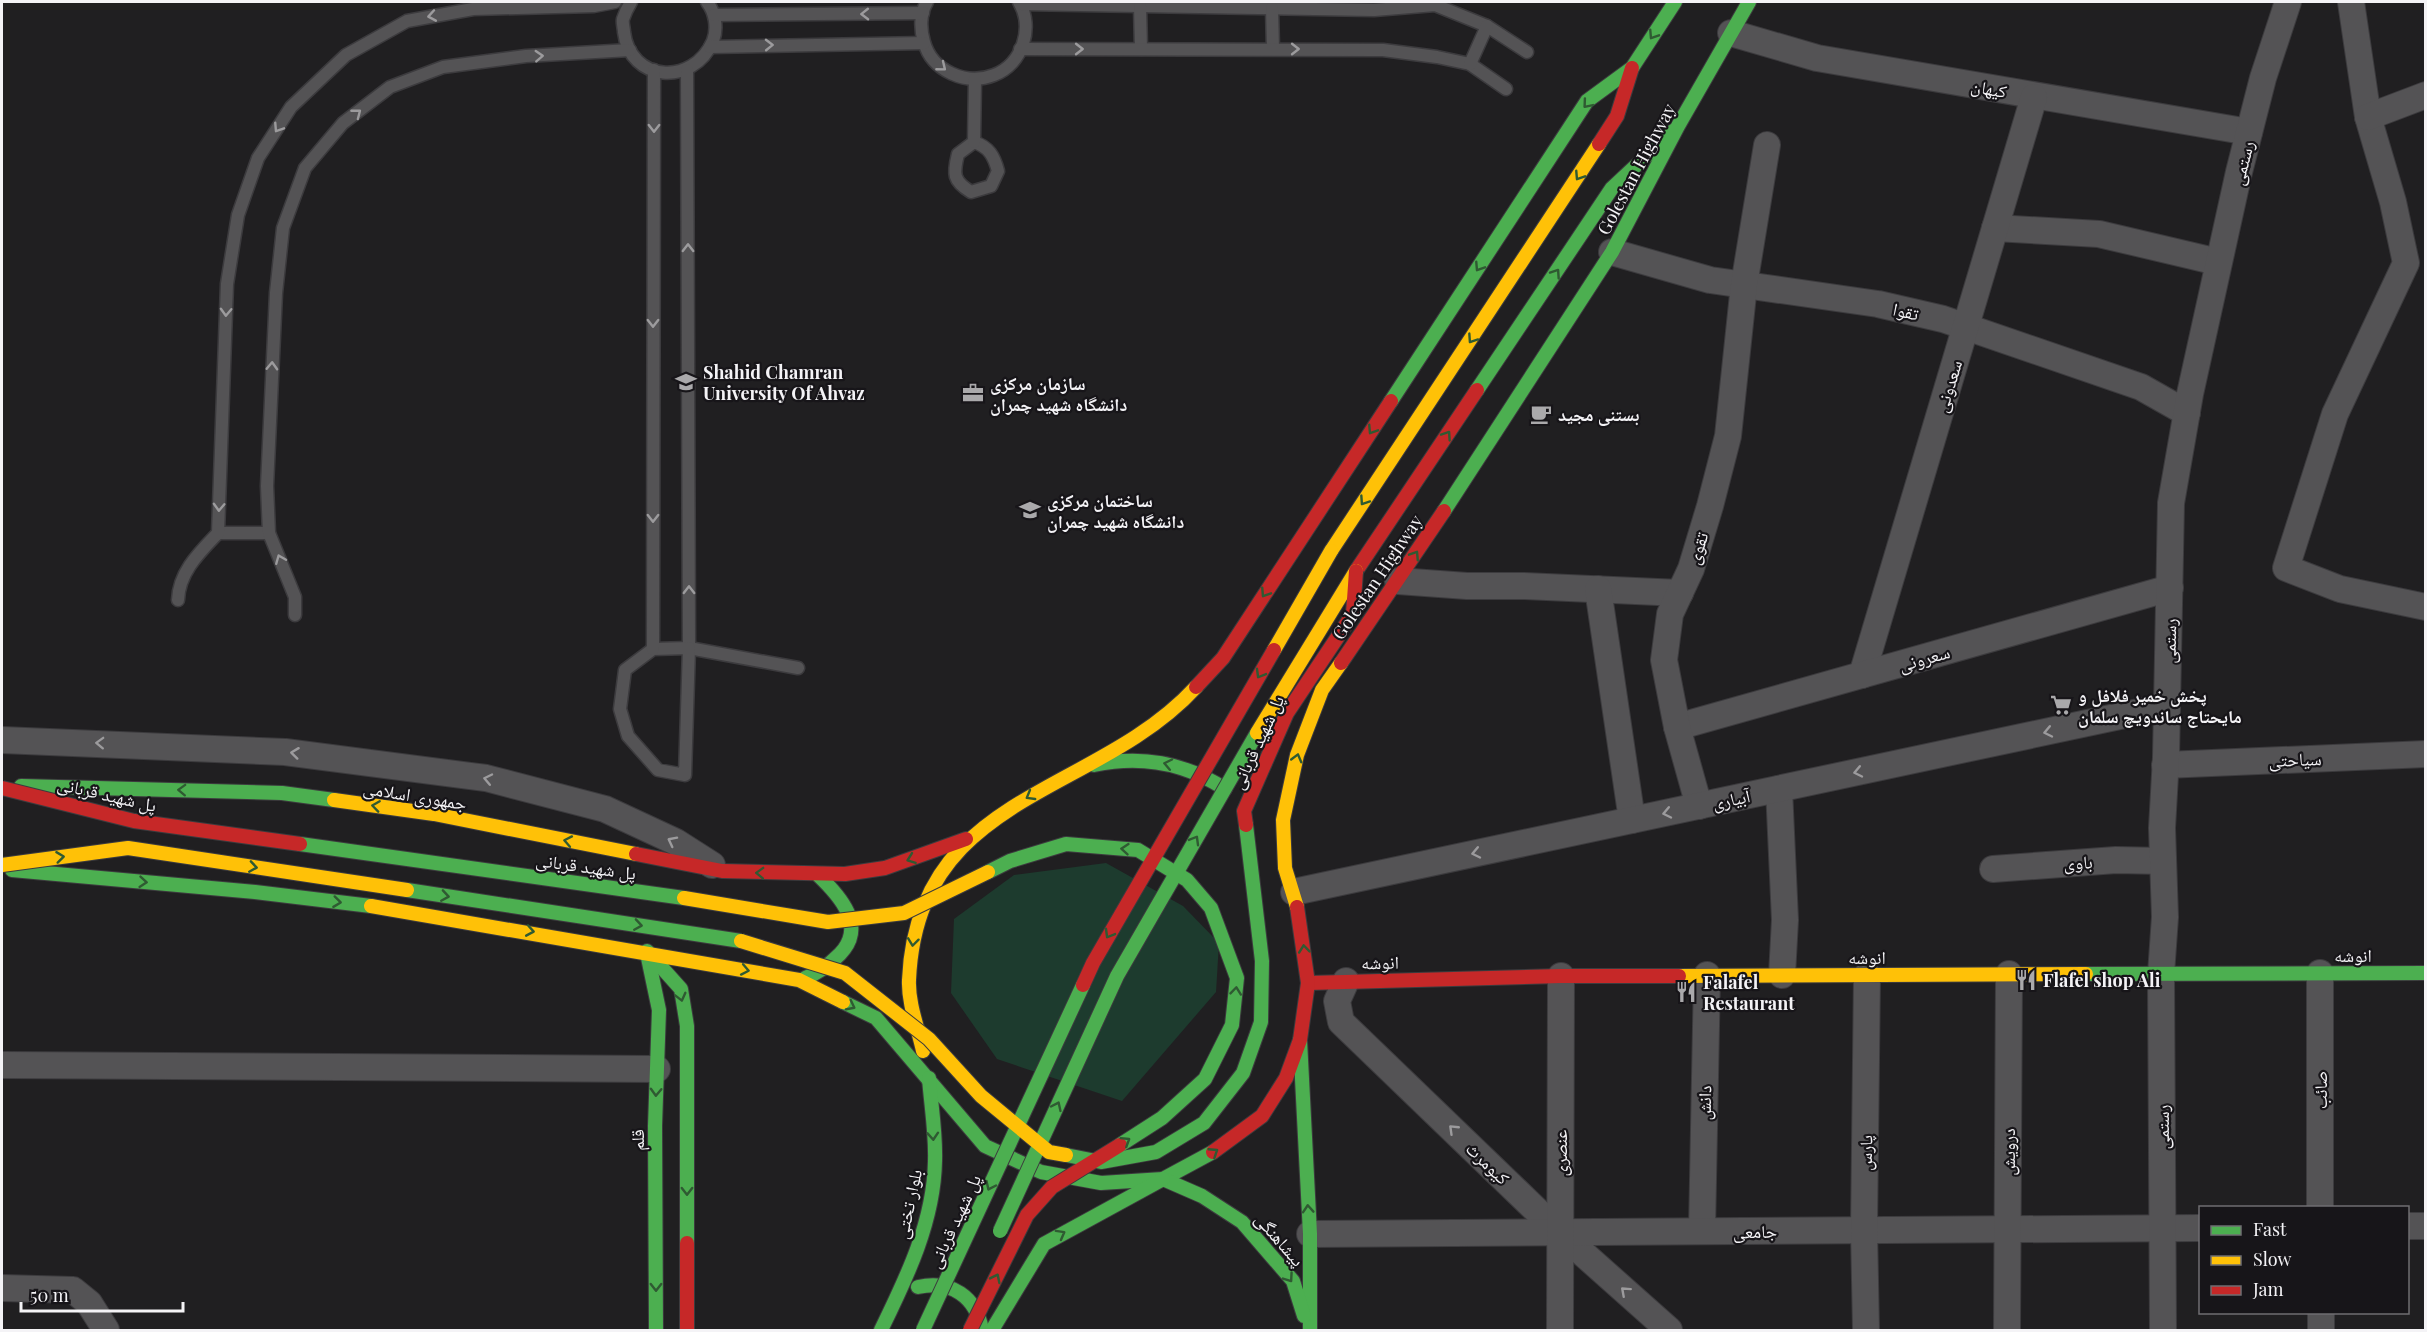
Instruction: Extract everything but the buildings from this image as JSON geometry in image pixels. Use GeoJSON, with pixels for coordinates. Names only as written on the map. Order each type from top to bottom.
{"type":"FeatureCollection","features":[{"type":"Feature","properties":{"kind":"main road"},"geometry":{"type":"LineString","coordinates":[[966,839],[1001,812],[1081,768],[1164,717],[1222,658],[1587,101],[1632,68],[1675,2]]}},
{"type":"Feature","properties":{"kind":"main road","name":"Golestan Highway"},"geometry":{"type":"LineString","coordinates":[[1163,1179],[1198,1162],[1231,1141],[1262,1116],[1286,1078],[1300,1040],[1308,983],[1294,892],[1285,868],[1283,820],[1297,755],[1322,690],[1398,581],[1612,252],[1678,126],[1749,2]]}},
{"type":"Feature","properties":{"kind":"main road","name":"پل شهید قربانی"},"geometry":{"type":"LineString","coordinates":[[923,1330],[1093,963],[1331,551],[1617,116],[1632,68]]}},
{"type":"Feature","properties":{"kind":"main road"},"geometry":{"type":"LineString","coordinates":[[1356,571],[1612,189],[1678,126]]}},
{"type":"Feature","properties":{"kind":"main road","name":"پل شهید قربانی"},"geometry":{"type":"LineString","coordinates":[[2,867],[128,848],[738,940],[845,973],[929,1039],[981,1096],[1049,1152],[1101,1162],[1156,1152],[1204,1123],[1243,1073],[1261,1022],[1262,961],[1244,811],[1287,712],[1353,614],[1356,571]]}},
{"type":"Feature","properties":{"kind":"main road","name":"پل شهید قربانی"},"geometry":{"type":"LineString","coordinates":[[993,1245],[1117,976],[1277,698],[1356,571]]}},
{"type":"Feature","properties":{"kind":"main road"},"geometry":{"type":"LineString","coordinates":[[1081,768],[1101,763],[1142,760],[1183,768],[1220,785],[1237,798],[1259,821]]}},
{"type":"Feature","properties":{"kind":"main road","name":"پل شهید قربانی"},"geometry":{"type":"LineString","coordinates":[[2,786],[134,821],[718,903],[828,922],[904,913],[1010,861],[1066,844],[1138,850],[1187,880],[1212,908],[1237,978],[1232,1025],[1205,1079],[1162,1118],[1053,1187],[1027,1215],[970,1330]]}},
{"type":"Feature","properties":{"kind":"main road","name":"جمهوری اسلامی"},"geometry":{"type":"LineString","coordinates":[[2,786],[282,793],[434,814],[722,871],[818,875],[885,868],[966,839]]}},
{"type":"Feature","properties":{"kind":"main road","name":"بلوار تختی"},"geometry":{"type":"LineString","coordinates":[[881,1330],[909,1272],[927,1217],[935,1161],[929,1078],[909,982],[913,933],[930,885],[966,839]]}},
{"type":"Feature","properties":{"kind":"main road"},"geometry":{"type":"LineString","coordinates":[[1271,839],[1285,868]]}},
{"type":"Feature","properties":{"kind":"main road"},"geometry":{"type":"LineString","coordinates":[[2,867],[399,909],[647,951],[799,980],[876,1018],[985,1146],[1041,1172],[1101,1183],[1163,1179]]}},
{"type":"Feature","properties":{"kind":"main road"},"geometry":{"type":"LineString","coordinates":[[799,980],[817,974],[843,953],[852,937],[851,917],[838,893],[818,875]]}},
{"type":"Feature","properties":{"kind":"main road"},"geometry":{"type":"LineString","coordinates":[[647,951],[681,989],[687,1026],[687,1330]]}},
{"type":"Feature","properties":{"kind":"main road","name":"قلم"},"geometry":{"type":"LineString","coordinates":[[647,951],[659,1010],[656,1330]]}},
{"type":"Feature","properties":{"kind":"main road","name":"انوشه"},"geometry":{"type":"LineString","coordinates":[[1308,983],[1561,976],[2426,973]]}},
{"type":"Feature","properties":{"kind":"main road"},"geometry":{"type":"LineString","coordinates":[[1300,1040],[1310,1234],[1309,1330]]}},
{"type":"Feature","properties":{"kind":"main road"},"geometry":{"type":"LineString","coordinates":[[992,1330],[1044,1244],[1163,1179]]}},
{"type":"Feature","properties":{"kind":"main road","name":"پیشاهنگی"},"geometry":{"type":"LineString","coordinates":[[1163,1179],[1202,1196],[1242,1222],[1293,1281],[1309,1330]]}},
{"type":"Feature","properties":{"kind":"main road"},"geometry":{"type":"LineString","coordinates":[[890,1313],[905,1294],[914,1289],[926,1285],[948,1286],[959,1290],[975,1306],[980,1316],[982,1330]]}},
{"type":"Feature","properties":{"kind":"main road"},"geometry":{"type":"LineString","coordinates":[[964,1309],[974,1288]]}},
{"type":"Feature","properties":{"kind":"street","name":"رستمی"},"geometry":{"type":"LineString","coordinates":[[2163,1330],[2161,974],[2165,917],[2162,828],[2166,765],[2171,503],[2218,262],[2263,78],[2288,2]]}},
{"type":"Feature","properties":{"kind":"street"},"geometry":{"type":"LineString","coordinates":[[2351,2],[2368,117],[2393,202],[2416,261],[2335,414],[2286,568],[2340,589],[2426,607]]}},
{"type":"Feature","properties":{"kind":"street","name":"کیهان"},"geometry":{"type":"LineString","coordinates":[[1731,33],[1816,58],[2249,132]]}},
{"type":"Feature","properties":{"kind":"street"},"geometry":{"type":"LineString","coordinates":[[2368,117],[2426,95]]}},
{"type":"Feature","properties":{"kind":"street","name":"سعدونی"},"geometry":{"type":"LineString","coordinates":[[1862,675],[2034,97]]}},
{"type":"Feature","properties":{"kind":"street","name":"تقوی"},"geometry":{"type":"LineString","coordinates":[[1699,806],[1677,727],[1665,660],[1670,614],[1691,569],[1728,436],[1744,285],[1767,145]]}},
{"type":"Feature","properties":{"kind":"street"},"geometry":{"type":"LineString","coordinates":[[1995,228],[2099,234],[2218,262]]}},
{"type":"Feature","properties":{"kind":"street","name":"تقوا"},"geometry":{"type":"LineString","coordinates":[[1612,252],[1710,280],[1878,304],[1966,327],[2141,387],[2187,413]]}},
{"type":"Feature","properties":{"kind":"street"},"geometry":{"type":"LineString","coordinates":[[1398,581],[1467,586],[1680,593]]}},
{"type":"Feature","properties":{"kind":"street","name":"سعرونی"},"geometry":{"type":"LineString","coordinates":[[1677,727],[2170,588]]}},
{"type":"Feature","properties":{"kind":"street"},"geometry":{"type":"LineString","coordinates":[[1598,589],[1632,820]]}},
{"type":"Feature","properties":{"kind":"street","name":"آبیاری"},"geometry":{"type":"LineString","coordinates":[[1294,892],[2167,706]]}},
{"type":"Feature","properties":{"kind":"street"},"geometry":{"type":"LineString","coordinates":[[2,740],[285,752],[486,778],[605,809],[676,842],[722,871]]}},
{"type":"Feature","properties":{"kind":"street","name":"سیاحتی"},"geometry":{"type":"LineString","coordinates":[[2166,765],[2426,754]]}},
{"type":"Feature","properties":{"kind":"street"},"geometry":{"type":"LineString","coordinates":[[1779,789],[1785,909],[1782,975]]}},
{"type":"Feature","properties":{"kind":"street","name":"باوی"},"geometry":{"type":"LineString","coordinates":[[1993,869],[2116,860],[2163,861]]}},
{"type":"Feature","properties":{"kind":"street","name":"صائب"},"geometry":{"type":"LineString","coordinates":[[2320,973],[2320,1206]]}},
{"type":"Feature","properties":{"kind":"street","name":"درویش"},"geometry":{"type":"LineString","coordinates":[[2007,1330],[2009,974]]}},
{"type":"Feature","properties":{"kind":"street","name":"دانش"},"geometry":{"type":"LineString","coordinates":[[1702,1232],[1707,975]]}},
{"type":"Feature","properties":{"kind":"street","name":"پارس"},"geometry":{"type":"LineString","coordinates":[[1866,1330],[1864,1230],[1867,975]]}},
{"type":"Feature","properties":{"kind":"street","name":"عنصری"},"geometry":{"type":"LineString","coordinates":[[1560,1330],[1561,976]]}},
{"type":"Feature","properties":{"kind":"street","name":"کیومرث"},"geometry":{"type":"LineString","coordinates":[[1346,981],[1337,1001],[1341,1022],[1560,1233],[1669,1330]]}},
{"type":"Feature","properties":{"kind":"street"},"geometry":{"type":"LineString","coordinates":[[2,1065],[657,1069]]}},
{"type":"Feature","properties":{"kind":"street"},"geometry":{"type":"LineString","coordinates":[[2409,1226],[2426,1226]]}},
{"type":"Feature","properties":{"kind":"street","name":"جامعی"},"geometry":{"type":"LineString","coordinates":[[1310,1234],[2199,1228]]}},
{"type":"Feature","properties":{"kind":"street"},"geometry":{"type":"LineString","coordinates":[[2,1288],[73,1290],[88,1303],[106,1330]]}},
{"type":"Feature","properties":{"kind":"street"},"geometry":{"type":"LineString","coordinates":[[2321,1314],[2321,1330]]}},
{"type":"Feature","properties":{"kind":"lane"},"geometry":{"type":"LineString","coordinates":[[178,600],[178,586],[192,560],[218,533],[227,284],[238,215],[258,158],[291,107],[346,56],[407,21],[473,9],[594,6],[615,2]]}},
{"type":"Feature","properties":{"kind":"lane"},"geometry":{"type":"LineString","coordinates":[[631,2],[623,20],[626,44],[640,64],[663,73],[687,70],[706,56],[716,33],[713,9],[707,2]]}},
{"type":"Feature","properties":{"kind":"lane"},"geometry":{"type":"LineString","coordinates":[[714,15],[925,7],[920,29],[927,54],[945,72],[970,80],[995,75],[1015,60],[1026,36],[1025,11],[1020,3]]}},
{"type":"Feature","properties":{"kind":"lane"},"geometry":{"type":"LineString","coordinates":[[1020,3],[1374,10],[1435,5],[1487,26],[1527,52]]}},
{"type":"Feature","properties":{"kind":"lane"},"geometry":{"type":"LineString","coordinates":[[1140,6],[1141,49]]}},
{"type":"Feature","properties":{"kind":"lane"},"geometry":{"type":"LineString","coordinates":[[1272,8],[1273,49]]}},
{"type":"Feature","properties":{"kind":"lane"},"geometry":{"type":"LineString","coordinates":[[1470,64],[1487,26]]}},
{"type":"Feature","properties":{"kind":"lane"},"geometry":{"type":"LineString","coordinates":[[710,46],[924,43]]}},
{"type":"Feature","properties":{"kind":"lane"},"geometry":{"type":"LineString","coordinates":[[1020,49],[1383,50],[1470,64],[1506,88]]}},
{"type":"Feature","properties":{"kind":"lane"},"geometry":{"type":"LineString","coordinates":[[295,615],[295,597],[269,533],[267,486],[276,293],[283,228],[305,168],[343,123],[390,87],[443,67],[526,56],[630,50]]}},
{"type":"Feature","properties":{"kind":"lane"},"geometry":{"type":"LineString","coordinates":[[653,649],[654,70]]}},
{"type":"Feature","properties":{"kind":"lane"},"geometry":{"type":"LineString","coordinates":[[687,70],[689,648],[686,775],[658,770],[627,736],[620,709],[625,670],[653,649],[689,648],[798,668]]}},
{"type":"Feature","properties":{"kind":"lane"},"geometry":{"type":"LineString","coordinates":[[974,142],[975,79]]}},
{"type":"Feature","properties":{"kind":"lane"},"geometry":{"type":"LineString","coordinates":[[218,533],[269,533]]}},
{"type":"Feature","properties":{"kind":"green space"},"geometry":{"type":"Polygon","coordinates":[[[1106,863],[1183,906],[1219,943],[1216,992],[1122,1101],[997,1059],[951,993],[954,919],[1014,875],[1106,863]]]}},
{"type":"Feature","properties":{"kind":"traffic: fast"},"geometry":{"type":"LineString","coordinates":[[1391,401],[1587,101],[1632,68],[1675,2]]}},
{"type":"Feature","properties":{"kind":"traffic: fast"},"geometry":{"type":"LineString","coordinates":[[1444,511],[1612,252],[1678,126],[1749,2]]}},
{"type":"Feature","properties":{"kind":"traffic: fast"},"geometry":{"type":"LineString","coordinates":[[1477,390],[1612,188],[1673,131]]}},
{"type":"Feature","properties":{"kind":"traffic: fast"},"geometry":{"type":"LineString","coordinates":[[1000,1231],[1117,976],[1257,733]]}},
{"type":"Feature","properties":{"kind":"traffic: fast"},"geometry":{"type":"LineString","coordinates":[[1094,765],[1146,761],[1178,767],[1225,789]]}},
{"type":"Feature","properties":{"kind":"traffic: fast"},"geometry":{"type":"LineString","coordinates":[[21,786],[282,793],[334,800]]}},
{"type":"Feature","properties":{"kind":"traffic: fast"},"geometry":{"type":"LineString","coordinates":[[1066,1155],[1101,1162],[1156,1152],[1204,1123],[1243,1073],[1261,1022],[1262,961],[1246,825]]}},
{"type":"Feature","properties":{"kind":"traffic: fast"},"geometry":{"type":"LineString","coordinates":[[300,844],[684,898]]}},
{"type":"Feature","properties":{"kind":"traffic: fast"},"geometry":{"type":"LineString","coordinates":[[988,872],[1010,861],[1066,844],[1138,850],[1187,880],[1211,908],[1237,978],[1232,1025],[1205,1079],[1162,1118],[1120,1145]]}},
{"type":"Feature","properties":{"kind":"traffic: fast"},"geometry":{"type":"LineString","coordinates":[[12,870],[255,892],[371,906]]}},
{"type":"Feature","properties":{"kind":"traffic: fast"},"geometry":{"type":"LineString","coordinates":[[805,978],[832,962],[848,943],[851,933],[851,922],[842,902],[818,875]]}},
{"type":"Feature","properties":{"kind":"traffic: fast"},"geometry":{"type":"LineString","coordinates":[[407,890],[741,941]]}},
{"type":"Feature","properties":{"kind":"traffic: fast"},"geometry":{"type":"LineString","coordinates":[[647,951],[681,989],[687,1026],[687,1243]]}},
{"type":"Feature","properties":{"kind":"traffic: fast"},"geometry":{"type":"LineString","coordinates":[[647,953],[659,1010],[655,1126],[656,1330]]}},
{"type":"Feature","properties":{"kind":"traffic: fast"},"geometry":{"type":"LineString","coordinates":[[2086,974],[2426,973]]}},
{"type":"Feature","properties":{"kind":"traffic: fast"},"geometry":{"type":"LineString","coordinates":[[923,1330],[1083,985]]}},
{"type":"Feature","properties":{"kind":"traffic: fast"},"geometry":{"type":"LineString","coordinates":[[843,1002],[876,1018],[985,1146],[1041,1172],[1101,1183],[1163,1179],[1213,1152]]}},
{"type":"Feature","properties":{"kind":"traffic: fast"},"geometry":{"type":"LineString","coordinates":[[1300,1040],[1310,1234],[1310,1330]]}},
{"type":"Feature","properties":{"kind":"traffic: fast"},"geometry":{"type":"LineString","coordinates":[[881,1330],[909,1269],[930,1205],[935,1151],[929,1078]]}},
{"type":"Feature","properties":{"kind":"traffic: fast"},"geometry":{"type":"LineString","coordinates":[[1163,1179],[1202,1196],[1242,1222],[1293,1281],[1304,1316]]}},
{"type":"Feature","properties":{"kind":"traffic: fast"},"geometry":{"type":"LineString","coordinates":[[992,1330],[1044,1244],[1163,1179]]}},
{"type":"Feature","properties":{"kind":"traffic: fast"},"geometry":{"type":"LineString","coordinates":[[918,1287],[941,1286],[960,1293],[974,1308],[982,1330]]}},
{"type":"Feature","properties":{"kind":"traffic: slow"},"geometry":{"type":"LineString","coordinates":[[1331,551],[1599,144]]}},
{"type":"Feature","properties":{"kind":"traffic: slow"},"geometry":{"type":"LineString","coordinates":[[1274,650],[1331,551]]}},
{"type":"Feature","properties":{"kind":"traffic: slow"},"geometry":{"type":"LineString","coordinates":[[1257,733],[1356,571]]}},
{"type":"Feature","properties":{"kind":"traffic: slow"},"geometry":{"type":"LineString","coordinates":[[1297,907],[1285,868],[1283,820],[1297,755],[1322,690],[1341,663]]}},
{"type":"Feature","properties":{"kind":"traffic: slow"},"geometry":{"type":"LineString","coordinates":[[923,1051],[912,1007],[909,980],[919,918],[943,870],[977,834],[1018,804],[1110,753],[1155,723],[1196,687]]}},
{"type":"Feature","properties":{"kind":"traffic: slow"},"geometry":{"type":"LineString","coordinates":[[334,800],[434,814],[636,854]]}},
{"type":"Feature","properties":{"kind":"traffic: slow"},"geometry":{"type":"LineString","coordinates":[[2,865],[128,848],[407,890]]}},
{"type":"Feature","properties":{"kind":"traffic: slow"},"geometry":{"type":"LineString","coordinates":[[684,898],[828,922],[904,913],[988,872]]}},
{"type":"Feature","properties":{"kind":"traffic: slow"},"geometry":{"type":"LineString","coordinates":[[371,906],[799,980],[843,1002]]}},
{"type":"Feature","properties":{"kind":"traffic: slow"},"geometry":{"type":"LineString","coordinates":[[741,941],[845,973],[929,1039],[981,1096],[1049,1152],[1066,1155]]}},
{"type":"Feature","properties":{"kind":"traffic: slow"},"geometry":{"type":"LineString","coordinates":[[1679,976],[2086,974]]}},
{"type":"Feature","properties":{"kind":"traffic: jam"},"geometry":{"type":"LineString","coordinates":[[1599,144],[1617,116],[1632,68]]}},
{"type":"Feature","properties":{"kind":"traffic: jam"},"geometry":{"type":"LineString","coordinates":[[1356,571],[1477,390]]}},
{"type":"Feature","properties":{"kind":"traffic: jam"},"geometry":{"type":"LineString","coordinates":[[1196,687],[1223,658],[1391,401]]}},
{"type":"Feature","properties":{"kind":"traffic: jam"},"geometry":{"type":"LineString","coordinates":[[1341,663],[1444,511]]}},
{"type":"Feature","properties":{"kind":"traffic: jam"},"geometry":{"type":"LineString","coordinates":[[1246,825],[1244,811],[1287,713],[1353,614],[1356,571]]}},
{"type":"Feature","properties":{"kind":"traffic: jam"},"geometry":{"type":"LineString","coordinates":[[1083,985],[1093,963],[1274,650]]}},
{"type":"Feature","properties":{"kind":"traffic: jam"},"geometry":{"type":"LineString","coordinates":[[2,788],[134,821],[300,844]]}},
{"type":"Feature","properties":{"kind":"traffic: jam"},"geometry":{"type":"LineString","coordinates":[[636,854],[722,871],[845,874],[885,868],[966,839]]}},
{"type":"Feature","properties":{"kind":"traffic: jam"},"geometry":{"type":"LineString","coordinates":[[1213,1152],[1262,1116],[1286,1078],[1300,1040],[1308,983],[1297,907]]}},
{"type":"Feature","properties":{"kind":"traffic: jam"},"geometry":{"type":"LineString","coordinates":[[1308,983],[1561,976],[1679,976]]}},
{"type":"Feature","properties":{"kind":"traffic: jam"},"geometry":{"type":"LineString","coordinates":[[970,1330],[1027,1215],[1052,1187],[1120,1145]]}},
{"type":"Feature","properties":{"kind":"traffic: jam"},"geometry":{"type":"LineString","coordinates":[[687,1243],[687,1330]]}},
{"type":"Feature","properties":{"kind":"place","name":"Shahid Chamran University Of Ahvaz"},"geometry":{"type":"Point","coordinates":[686,382]}},
{"type":"Feature","properties":{"kind":"place","name":"سازمان مرکزی دانشگاه شهید چمران"},"geometry":{"type":"Point","coordinates":[973,393]}},
{"type":"Feature","properties":{"kind":"place","name":"بستنی مجید"},"geometry":{"type":"Point","coordinates":[1541,414]}},
{"type":"Feature","properties":{"kind":"place","name":"ساختمان مرکزی دانشگاه شهید چمران"},"geometry":{"type":"Point","coordinates":[1030,510]}},
{"type":"Feature","properties":{"kind":"place","name":"پخش خمیر فلافل و مایحتاج ساندویچ سلمان"},"geometry":{"type":"Point","coordinates":[2061,705]}},
{"type":"Feature","properties":{"kind":"place","name":"Flafel shop Ali"},"geometry":{"type":"Point","coordinates":[2026,980]}},
{"type":"Feature","properties":{"kind":"place","name":"Falafel Restaurant"},"geometry":{"type":"Point","coordinates":[1686,992]}}]}
